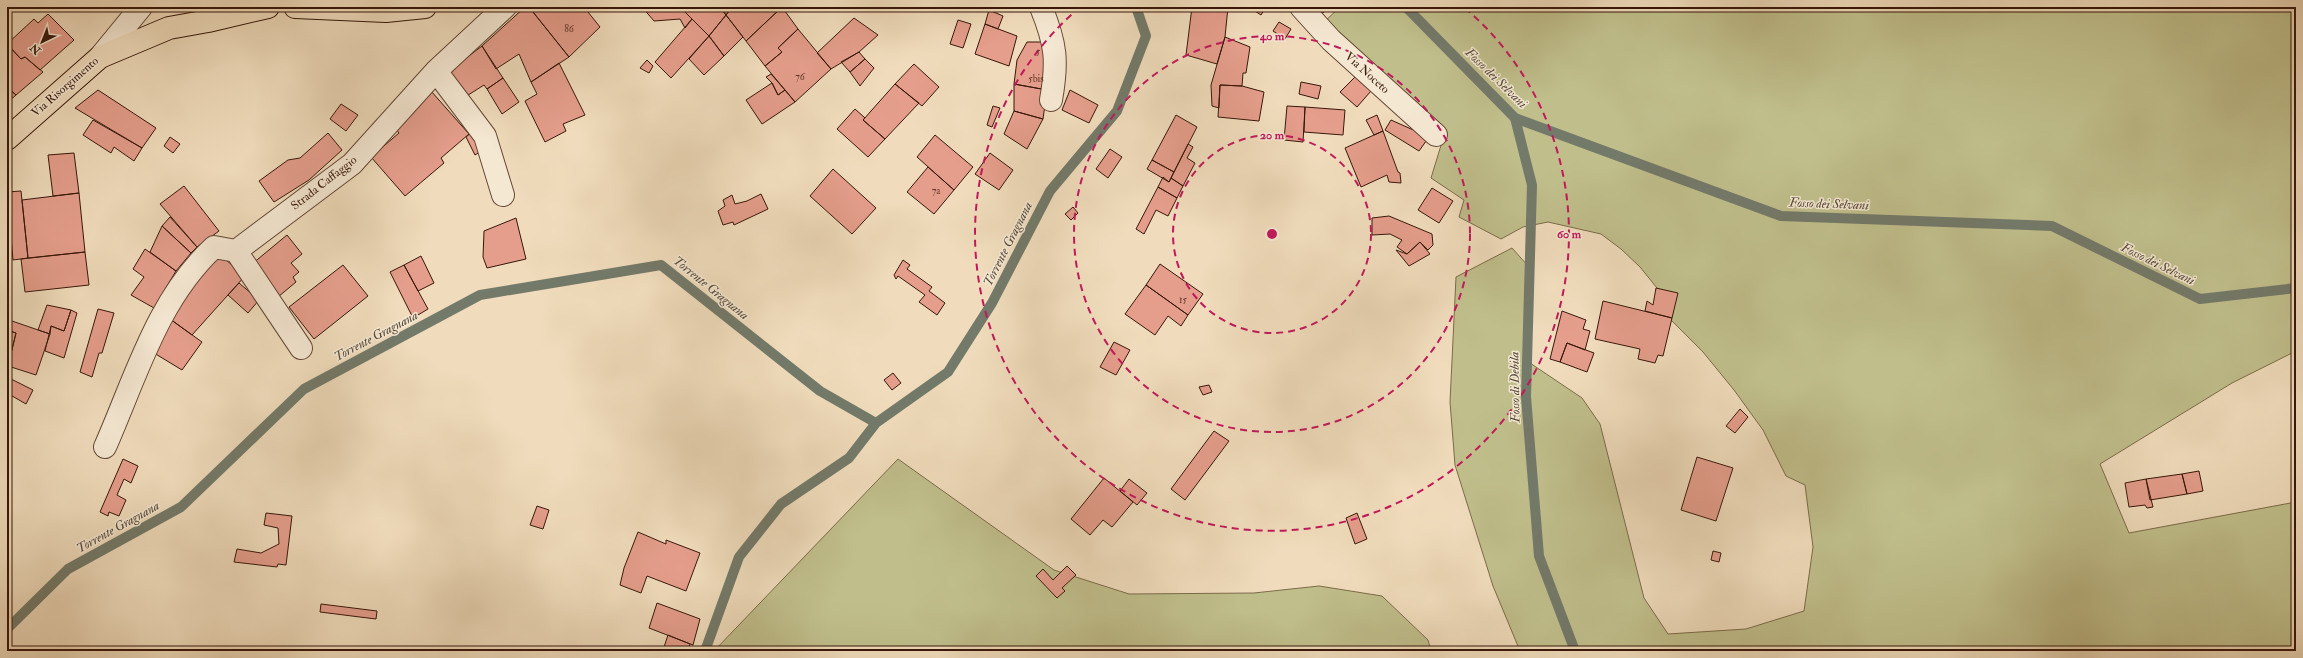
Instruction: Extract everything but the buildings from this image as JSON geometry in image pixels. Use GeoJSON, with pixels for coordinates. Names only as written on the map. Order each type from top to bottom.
{"type":"FeatureCollection","features":[{"type":"Feature","properties":{"kind":"main road","name":"Via Risorgimento"},"geometry":{"type":"LineString","coordinates":[[7,139],[100,57],[169,28],[208,21],[268,7]]}},
{"type":"Feature","properties":{"kind":"main road"},"geometry":{"type":"LineString","coordinates":[[295,7],[386,11],[425,7]]}},
{"type":"Feature","properties":{"kind":"street"},"geometry":{"type":"LineString","coordinates":[[100,57],[141,7]]}},
{"type":"Feature","properties":{"kind":"street","name":"Strada Caffaggio"},"geometry":{"type":"LineString","coordinates":[[236,251],[352,164],[436,71],[505,7]]}},
{"type":"Feature","properties":{"kind":"street"},"geometry":{"type":"LineString","coordinates":[[1041,7],[1056,52],[1051,100]]}},
{"type":"Feature","properties":{"kind":"street","name":"Via Noceto"},"geometry":{"type":"LineString","coordinates":[[1301,7],[1331,40],[1436,135]]}},
{"type":"Feature","properties":{"kind":"street"},"geometry":{"type":"LineString","coordinates":[[436,71],[485,136],[503,195]]}},
{"type":"Feature","properties":{"kind":"street"},"geometry":{"type":"LineString","coordinates":[[105,447],[146,349],[164,312],[184,278],[214,247],[236,251],[301,348]]}},
{"type":"Feature","properties":{"kind":"shaded area"},"geometry":{"type":"Polygon","coordinates":[[[1340,7],[2296,7],[2296,351],[2232,383],[2100,464],[2129,533],[2296,502],[2296,651],[1520,651],[1493,586],[1455,465],[1450,402],[1456,277],[1512,248],[1529,267],[1530,363],[1582,398],[1600,424],[1644,598],[1668,634],[1746,629],[1804,611],[1813,547],[1805,485],[1786,476],[1763,430],[1734,390],[1703,352],[1664,313],[1657,288],[1640,267],[1621,249],[1601,234],[1548,222],[1523,227],[1501,239],[1459,217],[1464,200],[1431,178],[1446,129],[1375,72],[1324,22],[1340,7]]]}},
{"type":"Feature","properties":{"kind":"shaded area"},"geometry":{"type":"Polygon","coordinates":[[[898,459],[1054,570],[1129,594],[1254,593],[1319,586],[1382,596],[1428,640],[1431,651],[714,651],[898,459]]]}},
{"type":"Feature","properties":{"kind":"waterway","name":"Torrente Gragnana"},"geometry":{"type":"LineString","coordinates":[[7,629],[68,569],[181,507],[304,389],[480,295],[661,265],[820,391],[876,423],[948,372],[992,303],[1050,191],[1117,111],[1146,36],[1136,7]]}},
{"type":"Feature","properties":{"kind":"waterway","name":"Fosso dei Selvani"},"geometry":{"type":"LineString","coordinates":[[1406,7],[1515,118],[1781,216],[2052,226],[2200,299],[2296,288]]}},
{"type":"Feature","properties":{"kind":"waterway","name":"Fosso di Debila"},"geometry":{"type":"LineString","coordinates":[[1515,118],[1532,185],[1526,397],[1539,556],[1575,651]]}},
{"type":"Feature","properties":{"kind":"waterway"},"geometry":{"type":"LineString","coordinates":[[705,651],[739,557],[781,504],[849,458],[876,423]]}}]}
